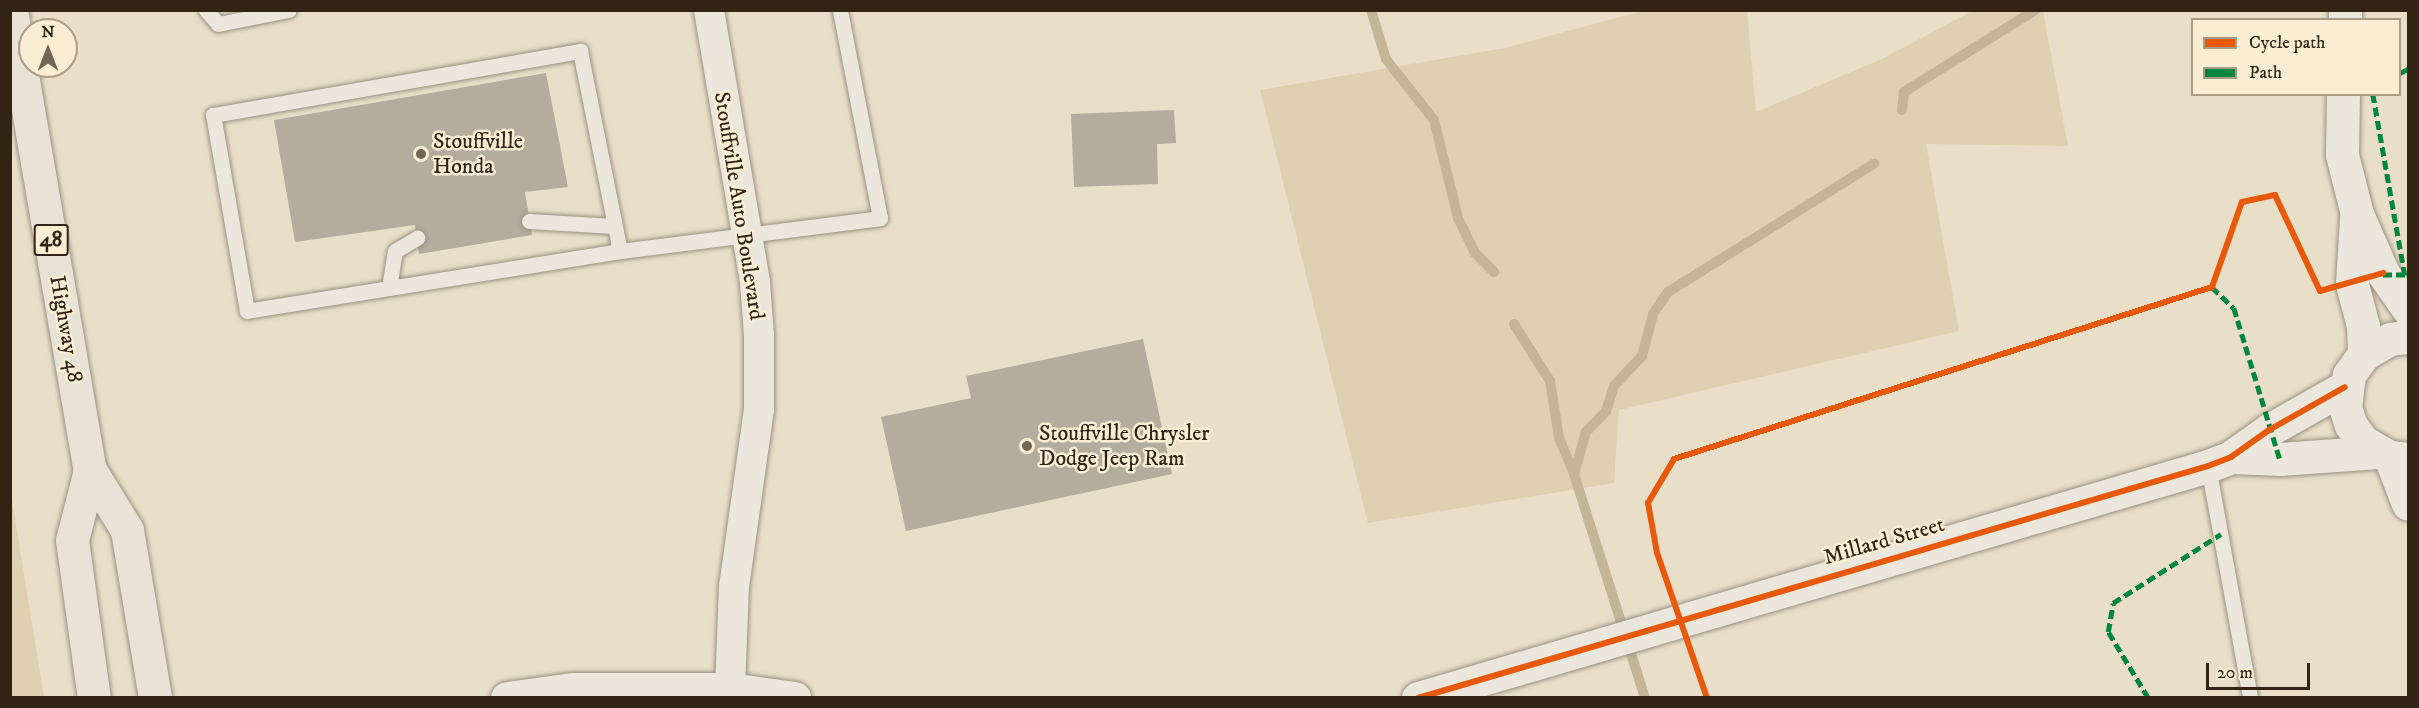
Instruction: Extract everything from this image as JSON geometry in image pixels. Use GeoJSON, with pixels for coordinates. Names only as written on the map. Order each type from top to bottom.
{"type":"FeatureCollection","features":[{"type":"Feature","properties":{"kind":"main road","name":"Highway 48"},"geometry":{"type":"LineString","coordinates":[[11,10],[90,470],[127,530],[155,698]]}},
{"type":"Feature","properties":{"kind":"main road","name":"Highway 48"},"geometry":{"type":"LineString","coordinates":[[90,470],[72,540],[94,698]]}},
{"type":"Feature","properties":{"kind":"street","name":"Stouffville Auto Boulevard"},"geometry":{"type":"LineString","coordinates":[[709,10],[746,234],[759,335],[759,409],[734,586],[729,693]]}},
{"type":"Feature","properties":{"kind":"street"},"geometry":{"type":"LineString","coordinates":[[2343,96],[2342,155],[2356,214],[2382,273],[2409,309]]}},
{"type":"Feature","properties":{"kind":"street"},"geometry":{"type":"LineString","coordinates":[[2356,214],[2352,284],[2363,326],[2364,354]]}},
{"type":"Feature","properties":{"kind":"street"},"geometry":{"type":"LineString","coordinates":[[2409,337],[2390,339],[2364,354],[2345,387],[2345,407],[2351,425],[2362,441],[2392,456],[2409,504]]}},
{"type":"Feature","properties":{"kind":"street","name":"Millard Street"},"geometry":{"type":"LineString","coordinates":[[2219,461],[2345,387]]}},
{"type":"Feature","properties":{"kind":"street","name":"Millard Street"},"geometry":{"type":"LineString","coordinates":[[1418,698],[2219,461],[2392,456]]}},
{"type":"Feature","properties":{"kind":"street"},"geometry":{"type":"LineString","coordinates":[[507,698],[573,689],[729,693],[794,698]]}},
{"type":"Feature","properties":{"kind":"lane"},"geometry":{"type":"LineString","coordinates":[[206,10],[218,24],[289,10]]}},
{"type":"Feature","properties":{"kind":"lane"},"geometry":{"type":"LineString","coordinates":[[620,251],[580,51],[213,115],[247,311],[620,251],[880,218],[840,10]]}},
{"type":"Feature","properties":{"kind":"lane"},"geometry":{"type":"LineString","coordinates":[[529,221],[614,226]]}},
{"type":"Feature","properties":{"kind":"lane"},"geometry":{"type":"LineString","coordinates":[[389,288],[395,251],[417,238]]}},
{"type":"Feature","properties":{"kind":"lane"},"geometry":{"type":"LineString","coordinates":[[2219,461],[2250,698]]}},
{"type":"Feature","properties":{"kind":"shaded area"},"geometry":{"type":"Polygon","coordinates":[[[1747,10],[1756,112],[1882,59],[1972,11],[2043,11],[2068,146],[1926,144],[1959,331],[1619,410],[1614,483],[1368,523],[1260,90],[1505,48],[1642,11],[1747,10]]]}},
{"type":"Feature","properties":{"kind":"shaded area"},"geometry":{"type":"Polygon","coordinates":[[[11,494],[44,697],[11,697],[11,494]]]}},
{"type":"Feature","properties":{"kind":"building","name":"Stouffville Honda"},"geometry":{"type":"Polygon","coordinates":[[[546,73],[568,187],[525,192],[532,235],[419,254],[415,225],[295,242],[274,120],[546,73]]]}},
{"type":"Feature","properties":{"kind":"building"},"geometry":{"type":"Polygon","coordinates":[[[1174,110],[1176,143],[1157,144],[1158,184],[1074,187],[1071,114],[1174,110]]]}},
{"type":"Feature","properties":{"kind":"building","name":"Stouffville Chrysler Dodge Jeep Ram"},"geometry":{"type":"Polygon","coordinates":[[[1143,339],[1172,474],[906,531],[881,417],[971,398],[966,376],[1143,339]]]}},
{"type":"Feature","properties":{"kind":"waterway"},"geometry":{"type":"LineString","coordinates":[[1371,10],[1386,59],[1434,120],[1458,218],[1475,253],[1494,272]]}},
{"type":"Feature","properties":{"kind":"waterway"},"geometry":{"type":"LineString","coordinates":[[1902,110],[1904,92],[2035,10]]}},
{"type":"Feature","properties":{"kind":"waterway"},"geometry":{"type":"LineString","coordinates":[[1574,474],[1586,432],[1606,411],[1614,386],[1642,356],[1653,314],[1668,292],[1874,164]]}},
{"type":"Feature","properties":{"kind":"waterway"},"geometry":{"type":"LineString","coordinates":[[1514,324],[1550,381],[1559,438],[1574,474],[1645,698]]}},
{"type":"Feature","properties":{"kind":"marked path"},"geometry":{"type":"LineString","coordinates":[[2401,72],[2408,69]]}},
{"type":"Feature","properties":{"kind":"marked path"},"geometry":{"type":"LineString","coordinates":[[2373,96],[2405,275],[2378,275]]}},
{"type":"Feature","properties":{"kind":"marked path"},"geometry":{"type":"LineString","coordinates":[[2212,287],[2234,308],[2280,459]]}},
{"type":"Feature","properties":{"kind":"marked path"},"geometry":{"type":"LineString","coordinates":[[2148,698],[2108,632],[2113,603],[2221,534]]}},
{"type":"Feature","properties":{"kind":"cycle path"},"geometry":{"type":"LineString","coordinates":[[1707,698],[1657,553],[1648,503],[1674,459],[2212,287],[2242,202],[2275,195],[2320,291],[2383,273]]}},
{"type":"Feature","properties":{"kind":"cycle path"},"geometry":{"type":"LineString","coordinates":[[1418,698],[2208,466],[2231,457],[2269,430],[2345,387]]}},
{"type":"Feature","properties":{"kind":"place","name":"Stouffville Honda"},"geometry":{"type":"Point","coordinates":[421,154]}},
{"type":"Feature","properties":{"kind":"place","name":"Stouffville Chrysler Dodge Jeep Ram"},"geometry":{"type":"Point","coordinates":[1027,446]}}]}
